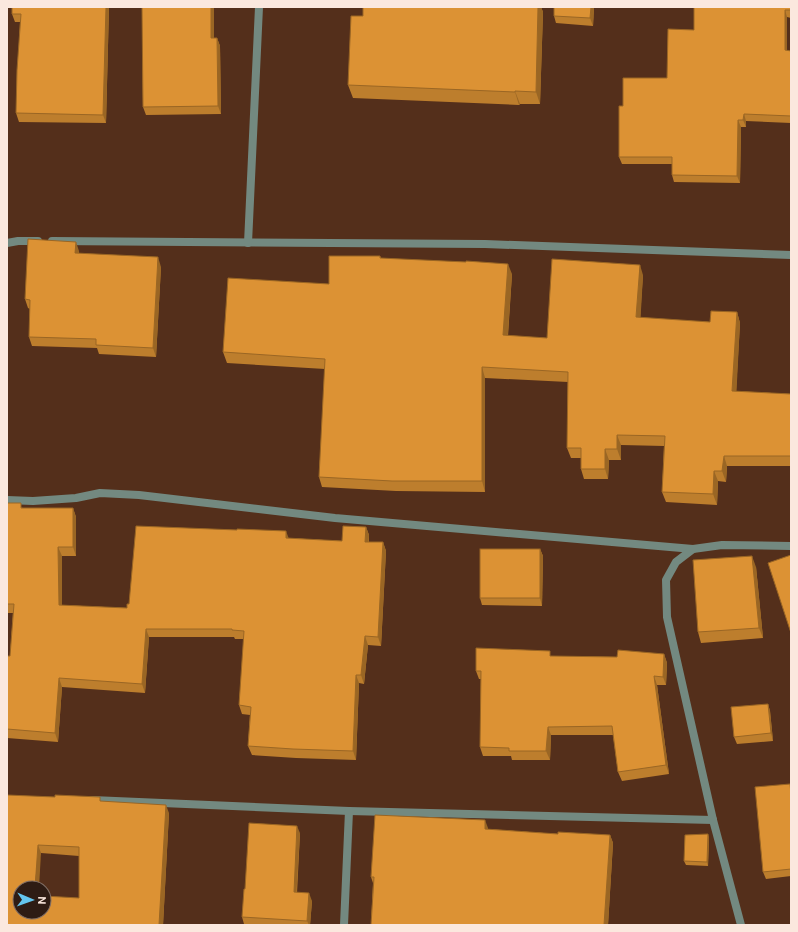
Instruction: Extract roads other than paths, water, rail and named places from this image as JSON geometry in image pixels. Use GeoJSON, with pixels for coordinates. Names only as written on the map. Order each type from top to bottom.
{"type":"FeatureCollection","features":[{"type":"Feature","properties":{"kind":"street"},"geometry":{"type":"LineString","coordinates":[[248,243],[259,7]]}},
{"type":"Feature","properties":{"kind":"street"},"geometry":{"type":"LineString","coordinates":[[7,243],[18,241],[485,244],[791,255]]}},
{"type":"Feature","properties":{"kind":"street"},"geometry":{"type":"LineString","coordinates":[[7,500],[33,501],[76,498],[100,492],[139,495],[335,518],[693,549],[722,545],[791,546]]}},
{"type":"Feature","properties":{"kind":"street"},"geometry":{"type":"LineString","coordinates":[[693,549],[676,562],[666,580],[667,617],[713,820],[741,925]]}},
{"type":"Feature","properties":{"kind":"street"},"geometry":{"type":"LineString","coordinates":[[87,800],[349,811],[713,820]]}},
{"type":"Feature","properties":{"kind":"street"},"geometry":{"type":"LineString","coordinates":[[344,925],[349,811]]}}]}
